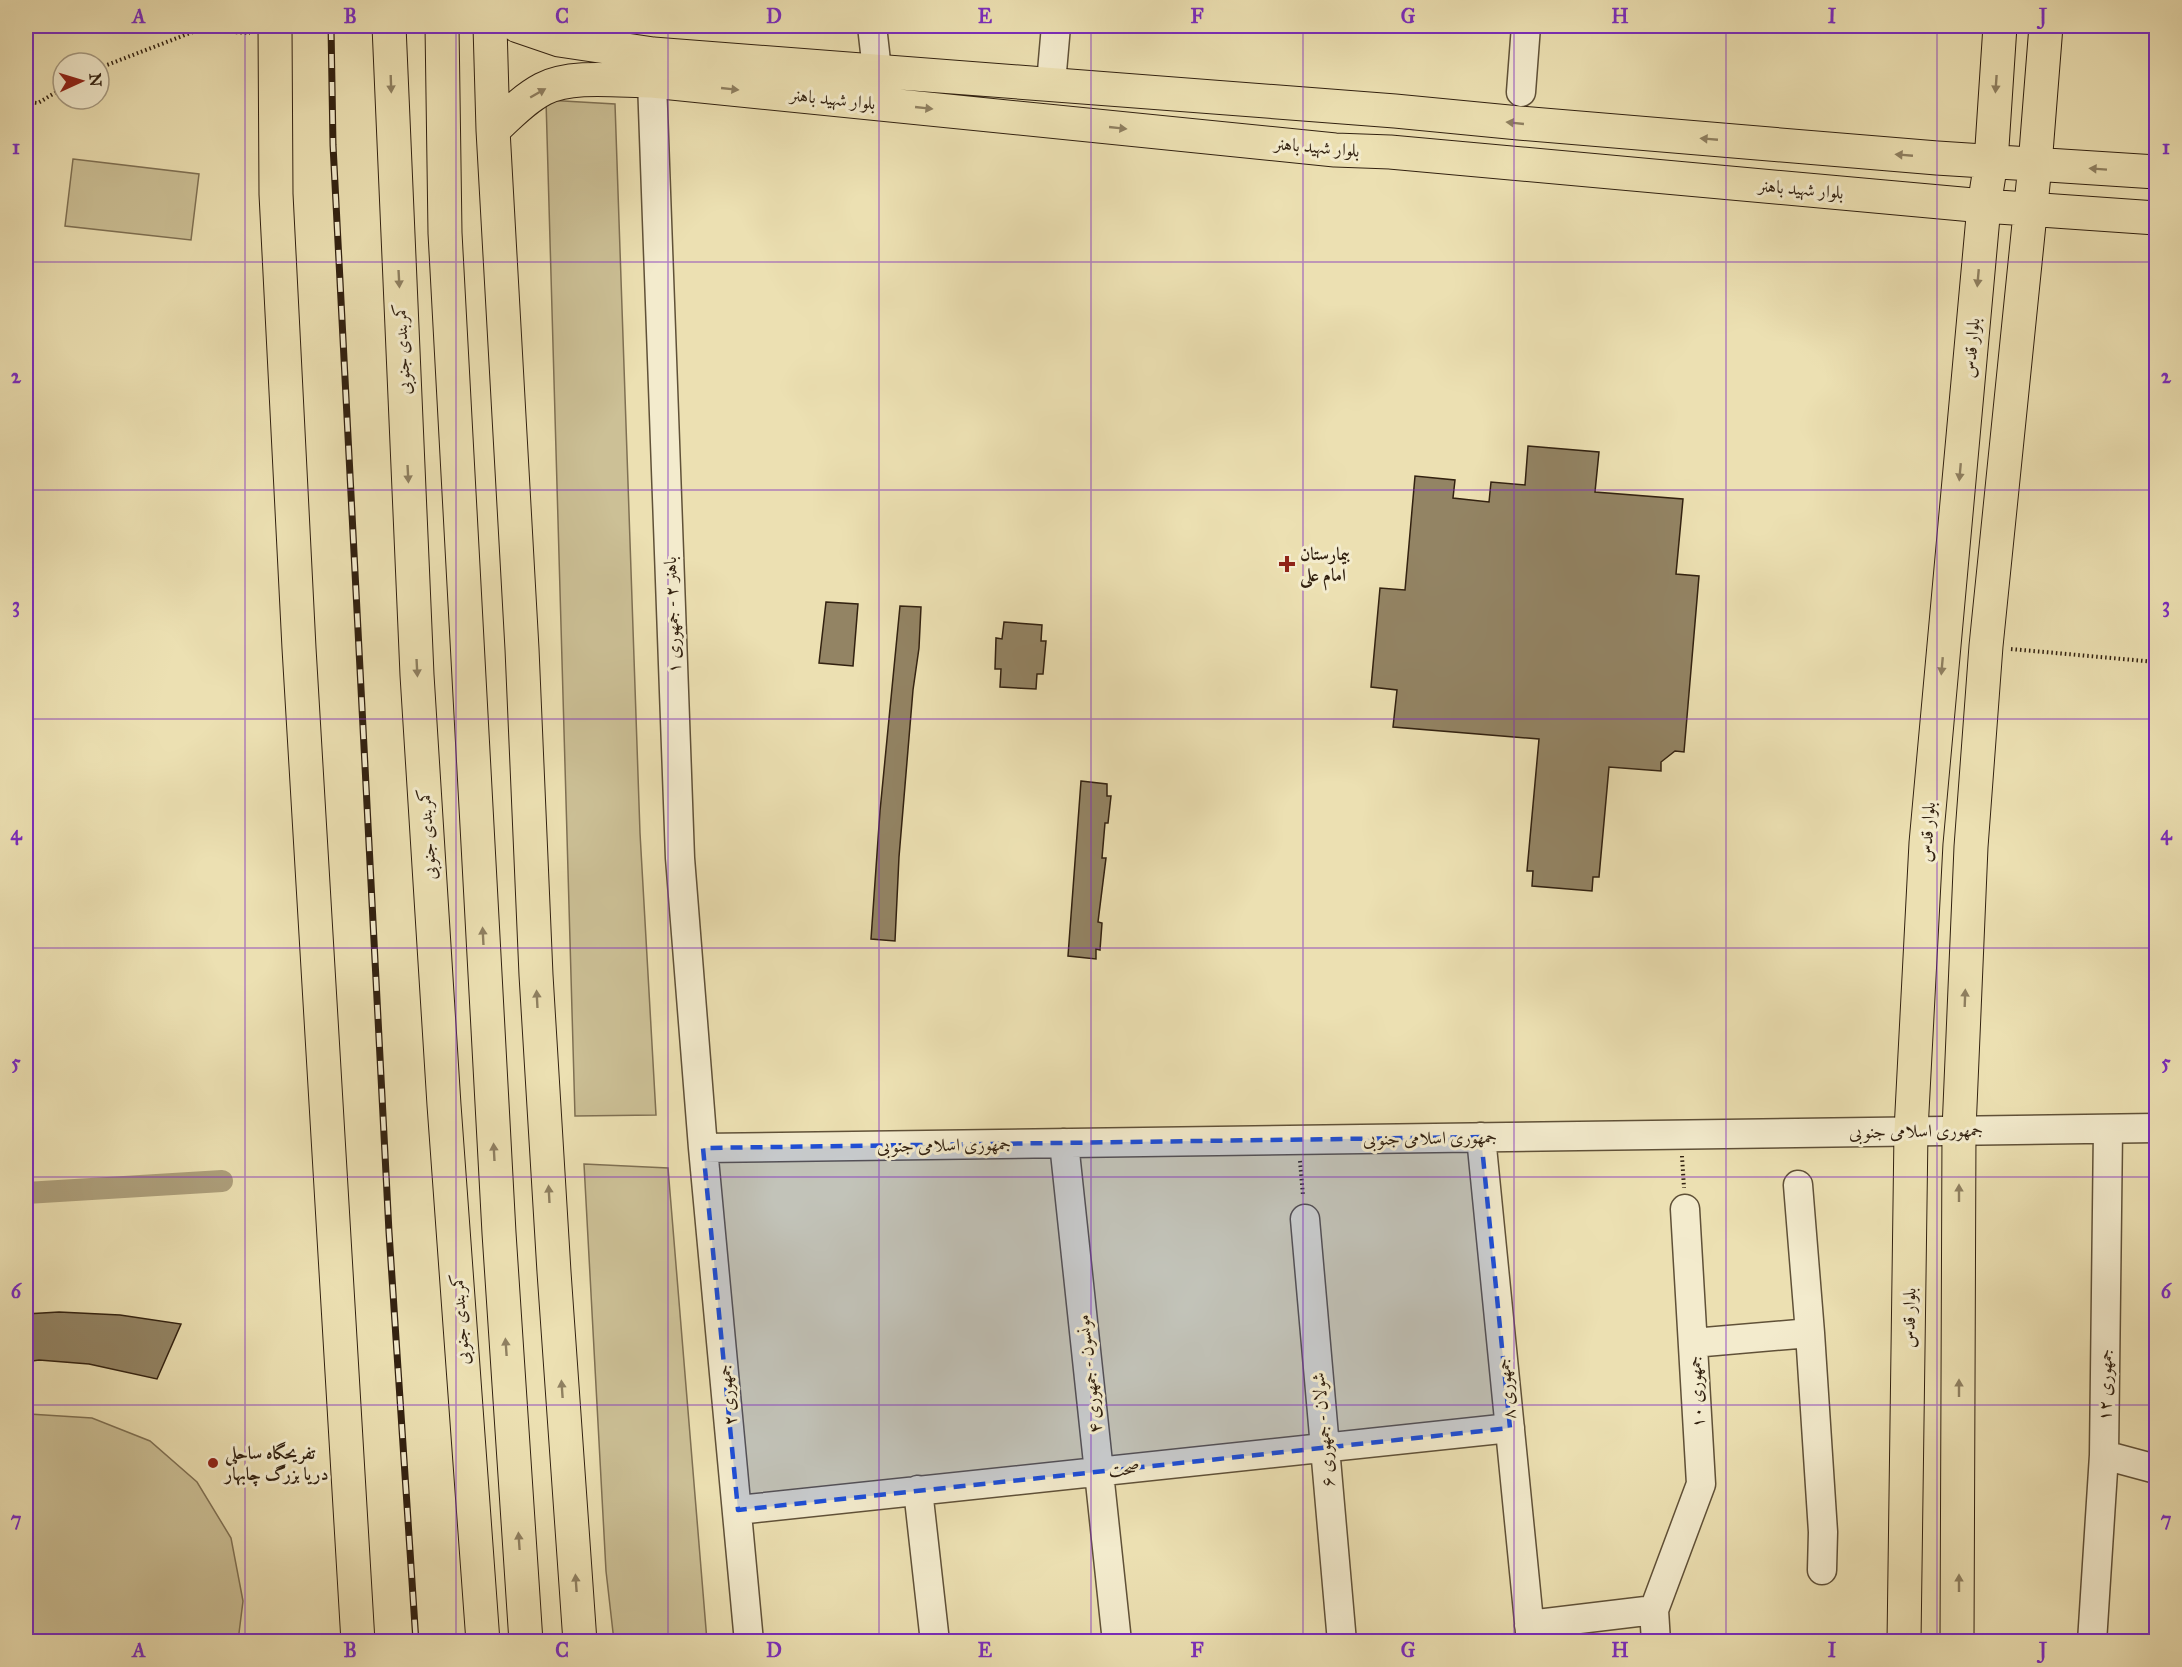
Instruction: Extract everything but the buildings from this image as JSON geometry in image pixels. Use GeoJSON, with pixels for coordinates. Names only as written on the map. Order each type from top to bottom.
{"type":"FeatureCollection","features":[{"type":"Feature","properties":{"kind":"main road","name":"کمربندی جنوبی"},"geometry":{"type":"LineString","coordinates":[[389,26],[417,675],[444,1105],[483,1641]]}},
{"type":"Feature","properties":{"kind":"main road"},"geometry":{"type":"LineString","coordinates":[[442,26],[447,256],[499,1233],[526,1641]]}},
{"type":"Feature","properties":{"kind":"main road"},"geometry":{"type":"LineString","coordinates":[[490,26],[493,130],[522,649],[536,975],[580,1641]]}},
{"type":"Feature","properties":{"kind":"main road","name":"بلوار شهید باهنر"},"geometry":{"type":"LineString","coordinates":[[518,26],[653,67],[1335,150],[1390,152],[1984,206],[2157,218]]}},
{"type":"Feature","properties":{"kind":"main road","name":"بلوار قدس"},"geometry":{"type":"LineString","coordinates":[[1904,1641],[1911,1131],[1926,843],[1984,206],[1991,162],[2000,26]]}},
{"type":"Feature","properties":{"kind":"main road"},"geometry":{"type":"LineString","coordinates":[[1957,1641],[1959,1130],[1971,847],[1986,646],[2031,209],[2046,26]]}},
{"type":"Feature","properties":{"kind":"main road"},"geometry":{"type":"LineString","coordinates":[[275,30],[276,194],[300,660],[358,1641]]}},
{"type":"Feature","properties":{"kind":"main road","name":"بلوار شهید باهنر"},"geometry":{"type":"LineString","coordinates":[[493,130],[525,101],[544,89],[569,81],[653,67],[877,70],[1991,162],[2157,172]]}},
{"type":"Feature","properties":{"kind":"main road"},"geometry":{"type":"LineString","coordinates":[[1926,843],[1971,847]]}},
{"type":"Feature","properties":{"kind":"street"},"geometry":{"type":"LineString","coordinates":[[872,26],[877,70]]}},
{"type":"Feature","properties":{"kind":"street"},"geometry":{"type":"LineString","coordinates":[[1052,83],[1056,26]]}},
{"type":"Feature","properties":{"kind":"street"},"geometry":{"type":"LineString","coordinates":[[1521,92],[1526,26]]}},
{"type":"Feature","properties":{"kind":"street","name":"باهنر ۲ - جمهوری ۱"},"geometry":{"type":"LineString","coordinates":[[653,67],[680,858],[703,1148]]}},
{"type":"Feature","properties":{"kind":"street","name":"جمهوری اسلامی جنوبی"},"geometry":{"type":"LineString","coordinates":[[703,1148],[2157,1128]]}},
{"type":"Feature","properties":{"kind":"street","name":"جمهوری ۱۲"},"geometry":{"type":"LineString","coordinates":[[2092,1641],[2104,1455],[2108,1129]]}},
{"type":"Feature","properties":{"kind":"street","name":"جمهوری ۸"},"geometry":{"type":"LineString","coordinates":[[1481,1137],[1530,1633]]}},
{"type":"Feature","properties":{"kind":"street","name":"مونسون - جمهوری ۴"},"geometry":{"type":"LineString","coordinates":[[1064,1143],[1117,1641]]}},
{"type":"Feature","properties":{"kind":"street","name":"جمهوری ۲"},"geometry":{"type":"LineString","coordinates":[[703,1148],[750,1641]]}},
{"type":"Feature","properties":{"kind":"street"},"geometry":{"type":"LineString","coordinates":[[1798,1185],[1823,1532],[1822,1570]]}},
{"type":"Feature","properties":{"kind":"street","name":"جمهوری ۱۰"},"geometry":{"type":"LineString","coordinates":[[1656,1641],[1654,1610],[1701,1484],[1685,1209]]}},
{"type":"Feature","properties":{"kind":"street","name":"شولان - جمهوری ۶"},"geometry":{"type":"LineString","coordinates":[[1305,1219],[1342,1641]]}},
{"type":"Feature","properties":{"kind":"street"},"geometry":{"type":"LineString","coordinates":[[1693,1343],[1810,1333]]}},
{"type":"Feature","properties":{"kind":"street","name":"صحت"},"geometry":{"type":"LineString","coordinates":[[738,1510],[1510,1428]]}},
{"type":"Feature","properties":{"kind":"street"},"geometry":{"type":"LineString","coordinates":[[2104,1455],[2157,1469]]}},
{"type":"Feature","properties":{"kind":"street"},"geometry":{"type":"LineString","coordinates":[[918,1490],[934,1641]]}},
{"type":"Feature","properties":{"kind":"street"},"geometry":{"type":"LineString","coordinates":[[1530,1633],[1654,1610]]}},
{"type":"Feature","properties":{"kind":"path"},"geometry":{"type":"LineString","coordinates":[[111,63],[198,30],[275,30]]}},
{"type":"Feature","properties":{"kind":"path"},"geometry":{"type":"LineString","coordinates":[[26,102],[38,102],[51,95]]}},
{"type":"Feature","properties":{"kind":"path"},"geometry":{"type":"LineString","coordinates":[[1986,646],[2157,662]]}},
{"type":"Feature","properties":{"kind":"path"},"geometry":{"type":"LineString","coordinates":[[1681,1134],[1685,1209]]}},
{"type":"Feature","properties":{"kind":"path"},"geometry":{"type":"LineString","coordinates":[[1298,1140],[1305,1219]]}},
{"type":"Feature","properties":{"kind":"highlighted area"},"geometry":{"type":"Polygon","coordinates":[[[1481,1137],[1510,1428],[738,1510],[703,1148],[1481,1137]]]}},
{"type":"Feature","properties":{"kind":"shaded area"},"geometry":{"type":"Polygon","coordinates":[[[546,100],[615,104],[640,833],[656,1115],[575,1116],[546,100]]]}},
{"type":"Feature","properties":{"kind":"shaded area"},"geometry":{"type":"Polygon","coordinates":[[[73,159],[199,174],[191,240],[65,226],[73,159]]]}},
{"type":"Feature","properties":{"kind":"shaded area"},"geometry":{"type":"Polygon","coordinates":[[[584,1164],[668,1168],[707,1641],[614,1641],[606,1571],[584,1164]]]}},
{"type":"Feature","properties":{"kind":"shaded area"},"geometry":{"type":"Polygon","coordinates":[[[26,1415],[92,1418],[150,1441],[197,1482],[231,1538],[243,1601],[238,1641],[26,1641],[26,1415]]]}},
{"type":"Feature","properties":{"kind":"waterway"},"geometry":{"type":"LineString","coordinates":[[26,1193],[222,1181]]}},
{"type":"Feature","properties":{"kind":"railway"},"geometry":{"type":"LineString","coordinates":[[331,26],[333,145],[389,1232],[416,1642]]}},
{"type":"Feature","properties":{"kind":"place","name":"بیمارستان امام علی"},"geometry":{"type":"Point","coordinates":[1287,564]}},
{"type":"Feature","properties":{"kind":"place","name":"تفریحگاه ساحلی دریا بزرگ چابهار"},"geometry":{"type":"Point","coordinates":[213,1463]}}]}
